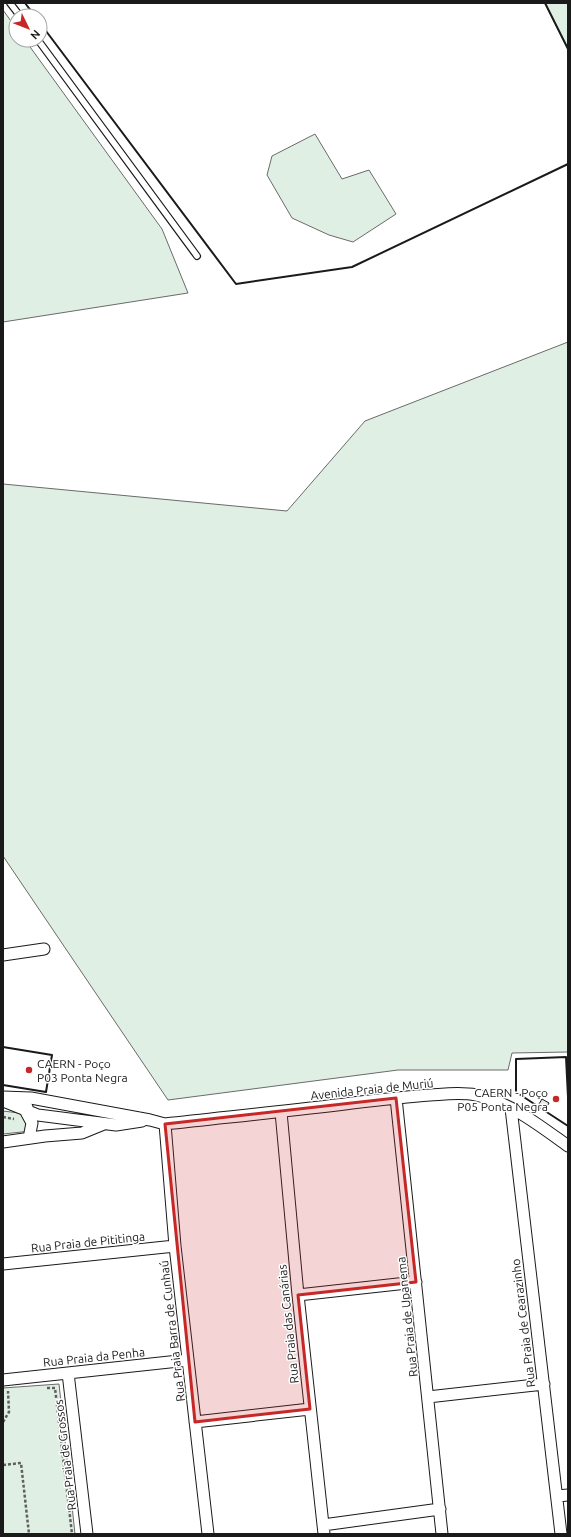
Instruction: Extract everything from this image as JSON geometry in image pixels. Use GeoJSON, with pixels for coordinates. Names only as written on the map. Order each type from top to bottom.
{"type":"FeatureCollection","features":[{"type":"Feature","properties":{"kind":"street"},"geometry":{"type":"LineString","coordinates":[[3,955],[44,949]]}},
{"type":"Feature","properties":{"kind":"street","name":"Avenida Praia de Muriú"},"geometry":{"type":"LineString","coordinates":[[165,1124],[396,1098],[460,1093],[483,1097],[511,1108],[568,1146]]}},
{"type":"Feature","properties":{"kind":"street"},"geometry":{"type":"LineString","coordinates":[[3,1097],[32,1098],[165,1124]]}},
{"type":"Feature","properties":{"kind":"street"},"geometry":{"type":"LineString","coordinates":[[25,1110],[32,1098]]}},
{"type":"Feature","properties":{"kind":"street","name":"Rua Praia de Upanema"},"geometry":{"type":"LineString","coordinates":[[396,1098],[442,1534]]}},
{"type":"Feature","properties":{"kind":"street"},"geometry":{"type":"LineString","coordinates":[[3,1101],[38,1115],[105,1124],[116,1125],[150,1120]]}},
{"type":"Feature","properties":{"kind":"street"},"geometry":{"type":"LineString","coordinates":[[45,1136],[56,1103]]}},
{"type":"Feature","properties":{"kind":"street","name":"Rua Praia de Cearazinho"},"geometry":{"type":"LineString","coordinates":[[511,1108],[544,1384],[562,1496],[561,1534]]}},
{"type":"Feature","properties":{"kind":"street"},"geometry":{"type":"LineString","coordinates":[[25,1110],[32,1123],[29,1138]]}},
{"type":"Feature","properties":{"kind":"street","name":"Rua Praia das Canárias"},"geometry":{"type":"LineString","coordinates":[[281,1112],[298,1295],[324,1529]]}},
{"type":"Feature","properties":{"kind":"street"},"geometry":{"type":"LineString","coordinates":[[3,1142],[45,1136],[82,1133],[105,1124]]}},
{"type":"Feature","properties":{"kind":"street","name":"Rua Praia Barra de Cunhaú"},"geometry":{"type":"LineString","coordinates":[[165,1124],[175,1246],[208,1534]]}},
{"type":"Feature","properties":{"kind":"street","name":"Rua Praia de Pititinga"},"geometry":{"type":"LineString","coordinates":[[3,1264],[175,1246]]}},
{"type":"Feature","properties":{"kind":"street"},"geometry":{"type":"LineString","coordinates":[[298,1295],[416,1282]]}},
{"type":"Feature","properties":{"kind":"street","name":"Rua Praia da Penha"},"geometry":{"type":"LineString","coordinates":[[3,1380],[188,1360]]}},
{"type":"Feature","properties":{"kind":"street","name":"Rua Praia de Grossos"},"geometry":{"type":"LineString","coordinates":[[68,1373],[87,1534]]}},
{"type":"Feature","properties":{"kind":"street"},"geometry":{"type":"LineString","coordinates":[[428,1397],[544,1384]]}},
{"type":"Feature","properties":{"kind":"street"},"geometry":{"type":"LineString","coordinates":[[195,1422],[310,1409]]}},
{"type":"Feature","properties":{"kind":"street"},"geometry":{"type":"LineString","coordinates":[[324,1529],[440,1509]]}},
{"type":"Feature","properties":{"kind":"lane"},"geometry":{"type":"LineString","coordinates":[[44,48],[198,256]]}},
{"type":"Feature","properties":{"kind":"path"},"geometry":{"type":"LineString","coordinates":[[3,1117],[17,1119]]}},
{"type":"Feature","properties":{"kind":"path"},"geometry":{"type":"LineString","coordinates":[[55,1388],[72,1534]]}},
{"type":"Feature","properties":{"kind":"path"},"geometry":{"type":"LineString","coordinates":[[3,1422],[9,1412],[8,1391]]}},
{"type":"Feature","properties":{"kind":"path"},"geometry":{"type":"LineString","coordinates":[[3,1465],[21,1463],[29,1534]]}},
{"type":"Feature","properties":{"kind":"highlighted area"},"geometry":{"type":"Polygon","coordinates":[[[396,1098],[416,1282],[298,1295],[310,1409],[195,1422],[165,1124],[396,1098]]]}},
{"type":"Feature","properties":{"kind":"green space"},"geometry":{"type":"Polygon","coordinates":[[[545,3],[568,3],[568,49],[545,3]]]}},
{"type":"Feature","properties":{"kind":"green space"},"geometry":{"type":"Polygon","coordinates":[[[3,10],[8,17],[8,48],[31,48],[162,229],[188,293],[3,322],[3,10]]]}},
{"type":"Feature","properties":{"kind":"green space"},"geometry":{"type":"Polygon","coordinates":[[[315,134],[342,179],[369,170],[396,214],[353,242],[329,235],[292,218],[267,175],[272,156],[315,134]]]}},
{"type":"Feature","properties":{"kind":"green space"},"geometry":{"type":"Polygon","coordinates":[[[568,342],[568,1052],[512,1053],[508,1070],[398,1070],[168,1100],[3,856],[3,484],[287,511],[365,421],[568,342]]]}},
{"type":"Feature","properties":{"kind":"green space"},"geometry":{"type":"Polygon","coordinates":[[[3,1111],[27,1114],[31,1131],[3,1134],[3,1111]]]}},
{"type":"Feature","properties":{"kind":"green space"},"geometry":{"type":"Polygon","coordinates":[[[59,1384],[75,1534],[3,1534],[3,1388],[59,1384]]]}},
{"type":"Feature","properties":{"kind":"building"},"geometry":{"type":"Polygon","coordinates":[[[542,1099],[549,1103],[546,1108],[539,1104],[542,1099]]]}},
{"type":"Feature","properties":{"kind":"wall"},"geometry":{"type":"LineString","coordinates":[[25,3],[29,8]]}},
{"type":"Feature","properties":{"kind":"wall"},"geometry":{"type":"LineString","coordinates":[[545,3],[568,49]]}},
{"type":"Feature","properties":{"kind":"wall"},"geometry":{"type":"LineString","coordinates":[[48,34],[236,284],[352,267],[568,164]]}},
{"type":"Feature","properties":{"kind":"wall"},"geometry":{"type":"LineString","coordinates":[[3,1047],[52,1055],[46,1092],[3,1085]]}},
{"type":"Feature","properties":{"kind":"wall"},"geometry":{"type":"LineString","coordinates":[[568,1097],[566,1057],[516,1059],[516,1092],[568,1126]]}},
{"type":"Feature","properties":{"kind":"place","name":"CAERN - Poço P03 Ponta Negra"},"geometry":{"type":"Point","coordinates":[29,1070]}},
{"type":"Feature","properties":{"kind":"place","name":"CAERN - Poço P05 Ponta Negra"},"geometry":{"type":"Point","coordinates":[556,1099]}}]}
